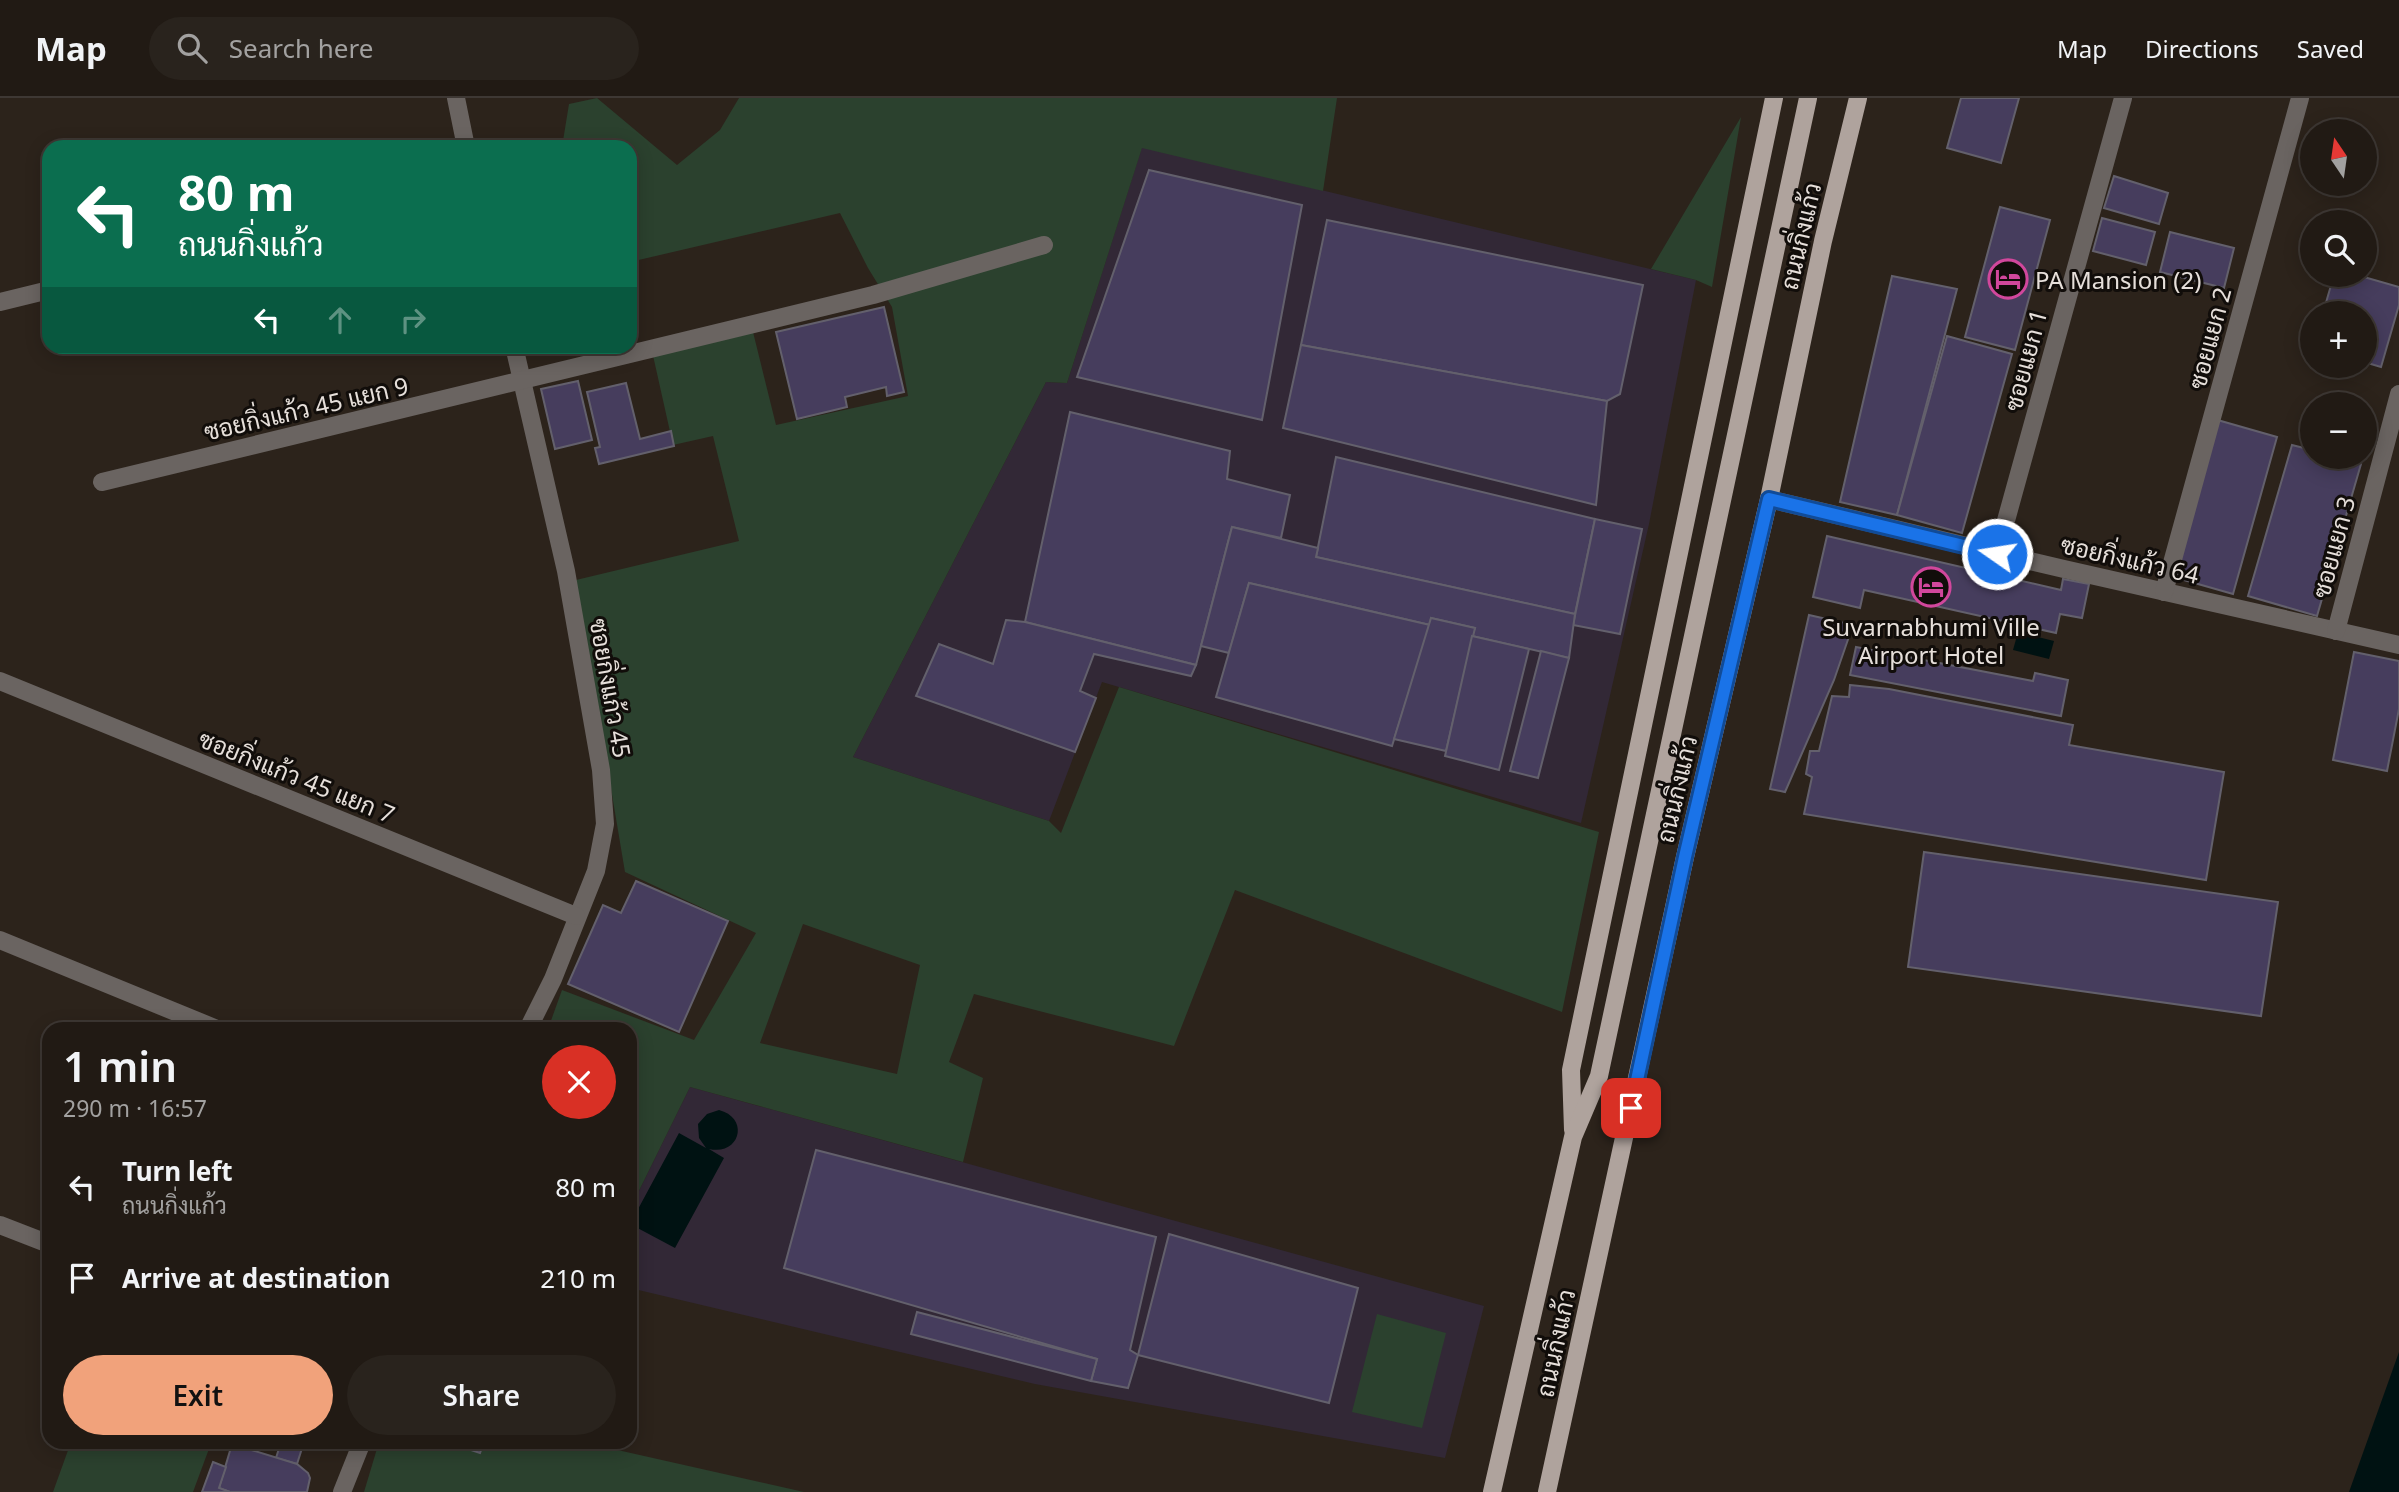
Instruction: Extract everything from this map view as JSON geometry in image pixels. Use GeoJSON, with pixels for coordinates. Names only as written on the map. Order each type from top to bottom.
{"type":"FeatureCollection","features":[{"type":"Feature","properties":{"kind":"main road","name":"ถนนกิ่งแก้ว"},"geometry":{"type":"LineString","coordinates":[[1573,1137],[1571,1070],[1774,98]]}},
{"type":"Feature","properties":{"kind":"main road","name":"ถนนกิ่งแก้ว"},"geometry":{"type":"LineString","coordinates":[[1492,1492],[1573,1137],[1600,1076],[1808,98]]}},
{"type":"Feature","properties":{"kind":"main road","name":"ถนนกิ่งแก้ว"},"geometry":{"type":"LineString","coordinates":[[1547,1492],[1685,857],[1769,499],[1823,241],[1857,98]]}},
{"type":"Feature","properties":{"kind":"street"},"geometry":{"type":"LineString","coordinates":[[456,98],[465,140]]}},
{"type":"Feature","properties":{"kind":"street","name":"ซอยแยก 1"},"geometry":{"type":"LineString","coordinates":[[1997,554],[2123,98]]}},
{"type":"Feature","properties":{"kind":"street","name":"ซอยแยก 2"},"geometry":{"type":"LineString","coordinates":[[2164,592],[2300,98]]}},
{"type":"Feature","properties":{"kind":"street","name":"ซอยกิ่งแก้ว 45 แยก 9"},"geometry":{"type":"LineString","coordinates":[[637,351],[873,295],[1044,245]]}},
{"type":"Feature","properties":{"kind":"street"},"geometry":{"type":"LineString","coordinates":[[0,302],[42,292]]}},
{"type":"Feature","properties":{"kind":"street","name":"ซอยกิ่งแก้ว 45"},"geometry":{"type":"LineString","coordinates":[[516,354],[566,571],[601,770],[605,824],[596,871],[553,978],[531,1022]]}},
{"type":"Feature","properties":{"kind":"street","name":"ซอยกิ่งแก้ว 45 แยก 9"},"geometry":{"type":"LineString","coordinates":[[102,482],[523,382],[625,354]]}},
{"type":"Feature","properties":{"kind":"street","name":"ซอยแยก 3"},"geometry":{"type":"LineString","coordinates":[[2336,631],[2399,394]]}},
{"type":"Feature","properties":{"kind":"street","name":"ซอยกิ่งแก้ว 64"},"geometry":{"type":"LineString","coordinates":[[1769,499],[1997,554],[2399,645]]}},
{"type":"Feature","properties":{"kind":"street","name":"ซอยกิ่งแก้ว 45 แยก 7"},"geometry":{"type":"LineString","coordinates":[[0,681],[576,916]]}},
{"type":"Feature","properties":{"kind":"street"},"geometry":{"type":"LineString","coordinates":[[0,940],[200,1022]]}},
{"type":"Feature","properties":{"kind":"street"},"geometry":{"type":"LineString","coordinates":[[0,1225],[42,1241]]}},
{"type":"Feature","properties":{"kind":"street"},"geometry":{"type":"LineString","coordinates":[[342,1492],[359,1449]]}},
{"type":"Feature","properties":{"kind":"shaded area"},"geometry":{"type":"Polygon","coordinates":[[[1142,147],[1696,280],[1649,524],[1581,823],[1102,682],[1049,821],[853,757],[1046,382],[1067,383],[1142,147]]]}},
{"type":"Feature","properties":{"kind":"shaded area"},"geometry":{"type":"Polygon","coordinates":[[[2018,632],[2054,641],[2049,659],[2013,650],[2018,632]]]}},
{"type":"Feature","properties":{"kind":"shaded area"},"geometry":{"type":"Polygon","coordinates":[[[690,1087],[1484,1306],[1445,1458],[1035,1384],[637,1290],[637,1195],[690,1087]]]}},
{"type":"Feature","properties":{"kind":"shaded area"},"geometry":{"type":"Polygon","coordinates":[[[719,1110],[729,1114],[735,1120],[737,1135],[728,1147],[720,1150],[709,1149],[724,1158],[675,1248],[637,1228],[637,1211],[679,1133],[706,1148],[699,1138],[698,1124],[707,1114],[719,1110]]]}},
{"type":"Feature","properties":{"kind":"shaded area"},"geometry":{"type":"Polygon","coordinates":[[[2399,1352],[2399,1492],[2349,1492],[2399,1352]]]}},
{"type":"Feature","properties":{"kind":"green space"},"geometry":{"type":"Polygon","coordinates":[[[597,98],[677,165],[720,130],[739,98],[1337,98],[1323,191],[1142,148],[1067,383],[1046,382],[853,757],[1049,821],[1061,833],[1119,687],[1599,832],[1562,1012],[1235,890],[1174,1046],[974,994],[949,1062],[983,1078],[963,1162],[690,1087],[637,1195],[637,1022],[551,1022],[562,990],[694,1040],[756,933],[625,872],[576,580],[739,541],[713,436],[673,445],[652,351],[753,332],[776,425],[908,396],[892,307],[868,268],[840,213],[637,260],[637,140],[563,140],[569,104],[597,98]],[[803,924],[760,1043],[897,1074],[920,965],[803,924]]]}},
{"type":"Feature","properties":{"kind":"green space"},"geometry":{"type":"Polygon","coordinates":[[[1741,117],[1712,287],[1696,280],[1651,269],[1741,117]]]}},
{"type":"Feature","properties":{"kind":"green space"},"geometry":{"type":"Polygon","coordinates":[[[1377,1314],[1446,1333],[1422,1428],[1352,1412],[1377,1314]]]}},
{"type":"Feature","properties":{"kind":"green space"},"geometry":{"type":"Polygon","coordinates":[[[68,1449],[209,1449],[193,1492],[53,1492],[68,1449]]]}},
{"type":"Feature","properties":{"kind":"green space"},"geometry":{"type":"Polygon","coordinates":[[[377,1449],[613,1449],[804,1492],[364,1492],[377,1449]]]}},
{"type":"Feature","properties":{"kind":"building"},"geometry":{"type":"Polygon","coordinates":[[[1961,98],[2019,98],[2001,163],[1947,148],[1961,98]]]}},
{"type":"Feature","properties":{"kind":"building"},"geometry":{"type":"Polygon","coordinates":[[[1149,170],[1302,205],[1262,420],[1077,377],[1149,170]]]}},
{"type":"Feature","properties":{"kind":"building"},"geometry":{"type":"Polygon","coordinates":[[[2114,176],[2168,193],[2159,224],[2104,208],[2114,176]]]}},
{"type":"Feature","properties":{"kind":"building","name":"PA Mansion (2)"},"geometry":{"type":"Polygon","coordinates":[[[2000,207],[2050,220],[2015,350],[1965,337],[2000,207]]]}},
{"type":"Feature","properties":{"kind":"building"},"geometry":{"type":"Polygon","coordinates":[[[2102,218],[2155,232],[2146,265],[2093,251],[2102,218]]]}},
{"type":"Feature","properties":{"kind":"building"},"geometry":{"type":"Polygon","coordinates":[[[1327,220],[1643,285],[1620,394],[1607,401],[1301,345],[1327,220]]]}},
{"type":"Feature","properties":{"kind":"building"},"geometry":{"type":"Polygon","coordinates":[[[2170,232],[2234,248],[2224,288],[2160,272],[2170,232]]]}},
{"type":"Feature","properties":{"kind":"building"},"geometry":{"type":"Polygon","coordinates":[[[1892,276],[1957,289],[1897,515],[1840,502],[1892,276]]]}},
{"type":"Feature","properties":{"kind":"building"},"geometry":{"type":"Polygon","coordinates":[[[2377,281],[2399,287],[2399,305],[2381,367],[2377,366],[2377,301],[2326,301],[2331,287],[2377,287],[2377,281]]]}},
{"type":"Feature","properties":{"kind":"building"},"geometry":{"type":"Polygon","coordinates":[[[884,307],[904,392],[887,396],[886,387],[845,397],[847,407],[797,419],[776,332],[884,307]]]}},
{"type":"Feature","properties":{"kind":"building"},"geometry":{"type":"Polygon","coordinates":[[[1947,336],[2012,354],[1962,533],[1897,515],[1947,336]]]}},
{"type":"Feature","properties":{"kind":"building"},"geometry":{"type":"Polygon","coordinates":[[[1301,345],[1607,401],[1596,505],[1283,428],[1301,345]]]}},
{"type":"Feature","properties":{"kind":"building"},"geometry":{"type":"Polygon","coordinates":[[[578,381],[592,440],[555,449],[541,389],[578,381]]]}},
{"type":"Feature","properties":{"kind":"building"},"geometry":{"type":"Polygon","coordinates":[[[626,383],[640,439],[671,431],[674,446],[599,464],[595,448],[600,447],[587,392],[626,383]]]}},
{"type":"Feature","properties":{"kind":"building"},"geometry":{"type":"Polygon","coordinates":[[[1070,412],[1230,451],[1227,479],[1290,495],[1281,538],[1232,527],[1196,665],[1025,622],[1070,412]]]}},
{"type":"Feature","properties":{"kind":"building"},"geometry":{"type":"Polygon","coordinates":[[[2214,419],[2277,437],[2233,594],[2170,576],[2214,419]]]}},
{"type":"Feature","properties":{"kind":"building"},"geometry":{"type":"Polygon","coordinates":[[[2292,445],[2300,447],[2300,469],[2360,469],[2317,616],[2248,596],[2292,445]]]}},
{"type":"Feature","properties":{"kind":"building"},"geometry":{"type":"Polygon","coordinates":[[[1336,457],[1595,519],[1575,614],[1316,557],[1336,457]]]}},
{"type":"Feature","properties":{"kind":"building"},"geometry":{"type":"Polygon","coordinates":[[[1595,519],[1642,529],[1620,634],[1573,625],[1595,519]]]}},
{"type":"Feature","properties":{"kind":"building"},"geometry":{"type":"Polygon","coordinates":[[[1232,527],[1318,548],[1316,557],[1575,614],[1569,658],[1472,636],[1475,628],[1431,618],[1430,625],[1249,583],[1229,653],[1201,646],[1232,527]]]}},
{"type":"Feature","properties":{"kind":"building","name":"Suvarnabhumi Ville Airport Hotel"},"geometry":{"type":"Polygon","coordinates":[[[1827,536],[2061,590],[2063,579],[2089,584],[2082,618],[2060,614],[2056,633],[1864,590],[1860,608],[1813,597],[1827,536]]]}},
{"type":"Feature","properties":{"kind":"building"},"geometry":{"type":"Polygon","coordinates":[[[1249,583],[1430,625],[1392,746],[1216,697],[1249,583]]]}},
{"type":"Feature","properties":{"kind":"building"},"geometry":{"type":"Polygon","coordinates":[[[1809,615],[1853,625],[1834,680],[1785,792],[1770,789],[1809,615]]]}},
{"type":"Feature","properties":{"kind":"building"},"geometry":{"type":"Polygon","coordinates":[[[1431,618],[1475,628],[1446,751],[1394,739],[1431,618]]]}},
{"type":"Feature","properties":{"kind":"building"},"geometry":{"type":"Polygon","coordinates":[[[1006,620],[1025,622],[1196,665],[1191,676],[1094,654],[1080,691],[1096,698],[1075,752],[916,696],[939,644],[993,664],[1006,620]]]}},
{"type":"Feature","properties":{"kind":"building"},"geometry":{"type":"Polygon","coordinates":[[[1472,636],[1529,649],[1499,770],[1445,756],[1472,636]]]}},
{"type":"Feature","properties":{"kind":"building","name":"Suvarnabhumi Ville Airport Hotel"},"geometry":{"type":"Polygon","coordinates":[[[1856,647],[2033,681],[2035,673],[2068,680],[2061,716],[1850,675],[1856,647]]]}},
{"type":"Feature","properties":{"kind":"building"},"geometry":{"type":"Polygon","coordinates":[[[1541,651],[1569,658],[1538,778],[1510,771],[1541,651]]]}},
{"type":"Feature","properties":{"kind":"building"},"geometry":{"type":"Polygon","coordinates":[[[2354,652],[2399,661],[2399,709],[2387,771],[2333,760],[2354,652]]]}},
{"type":"Feature","properties":{"kind":"building"},"geometry":{"type":"Polygon","coordinates":[[[1850,685],[1889,689],[2073,725],[2069,745],[2224,772],[2206,880],[1804,814],[1812,777],[1806,774],[1810,751],[1819,751],[1832,696],[1849,697],[1850,685]]]}},
{"type":"Feature","properties":{"kind":"building"},"geometry":{"type":"Polygon","coordinates":[[[1924,852],[2278,902],[2261,1016],[1908,967],[1924,852]]]}},
{"type":"Feature","properties":{"kind":"building"},"geometry":{"type":"Polygon","coordinates":[[[636,881],[728,921],[679,1032],[568,984],[603,905],[621,913],[636,881]]]}},
{"type":"Feature","properties":{"kind":"building"},"geometry":{"type":"Polygon","coordinates":[[[816,1150],[1156,1237],[1130,1350],[1138,1355],[1128,1388],[1091,1381],[1097,1359],[784,1268],[816,1150]]]}},
{"type":"Feature","properties":{"kind":"building"},"geometry":{"type":"Polygon","coordinates":[[[1169,1234],[1358,1288],[1329,1403],[1138,1355],[1169,1234]]]}},
{"type":"Feature","properties":{"kind":"building"},"geometry":{"type":"Polygon","coordinates":[[[917,1312],[1097,1359],[1091,1381],[911,1334],[917,1312]]]}},
{"type":"Feature","properties":{"kind":"building"},"geometry":{"type":"Polygon","coordinates":[[[231,1449],[248,1449],[297,1464],[310,1478],[307,1492],[230,1492],[219,1488],[231,1449]]]}},
{"type":"Feature","properties":{"kind":"building"},"geometry":{"type":"Polygon","coordinates":[[[279,1449],[302,1449],[297,1464],[276,1458],[279,1449]]]}},
{"type":"Feature","properties":{"kind":"building"},"geometry":{"type":"Polygon","coordinates":[[[213,1462],[226,1467],[219,1488],[230,1492],[202,1492],[213,1462]]]}},
{"type":"Feature","properties":{"kind":"place","name":"PA Mansion (2)"},"geometry":{"type":"Point","coordinates":[2008,279]}},
{"type":"Feature","properties":{"kind":"place","name":"Suvarnabhumi Ville Airport Hotel"},"geometry":{"type":"Point","coordinates":[1931,587]}},
{"type":"Feature","properties":{"kind":"route"},"geometry":{"type":"LineString","coordinates":[[1631,1108],[1685,857],[1769,499],[1997,554]]}}]}
